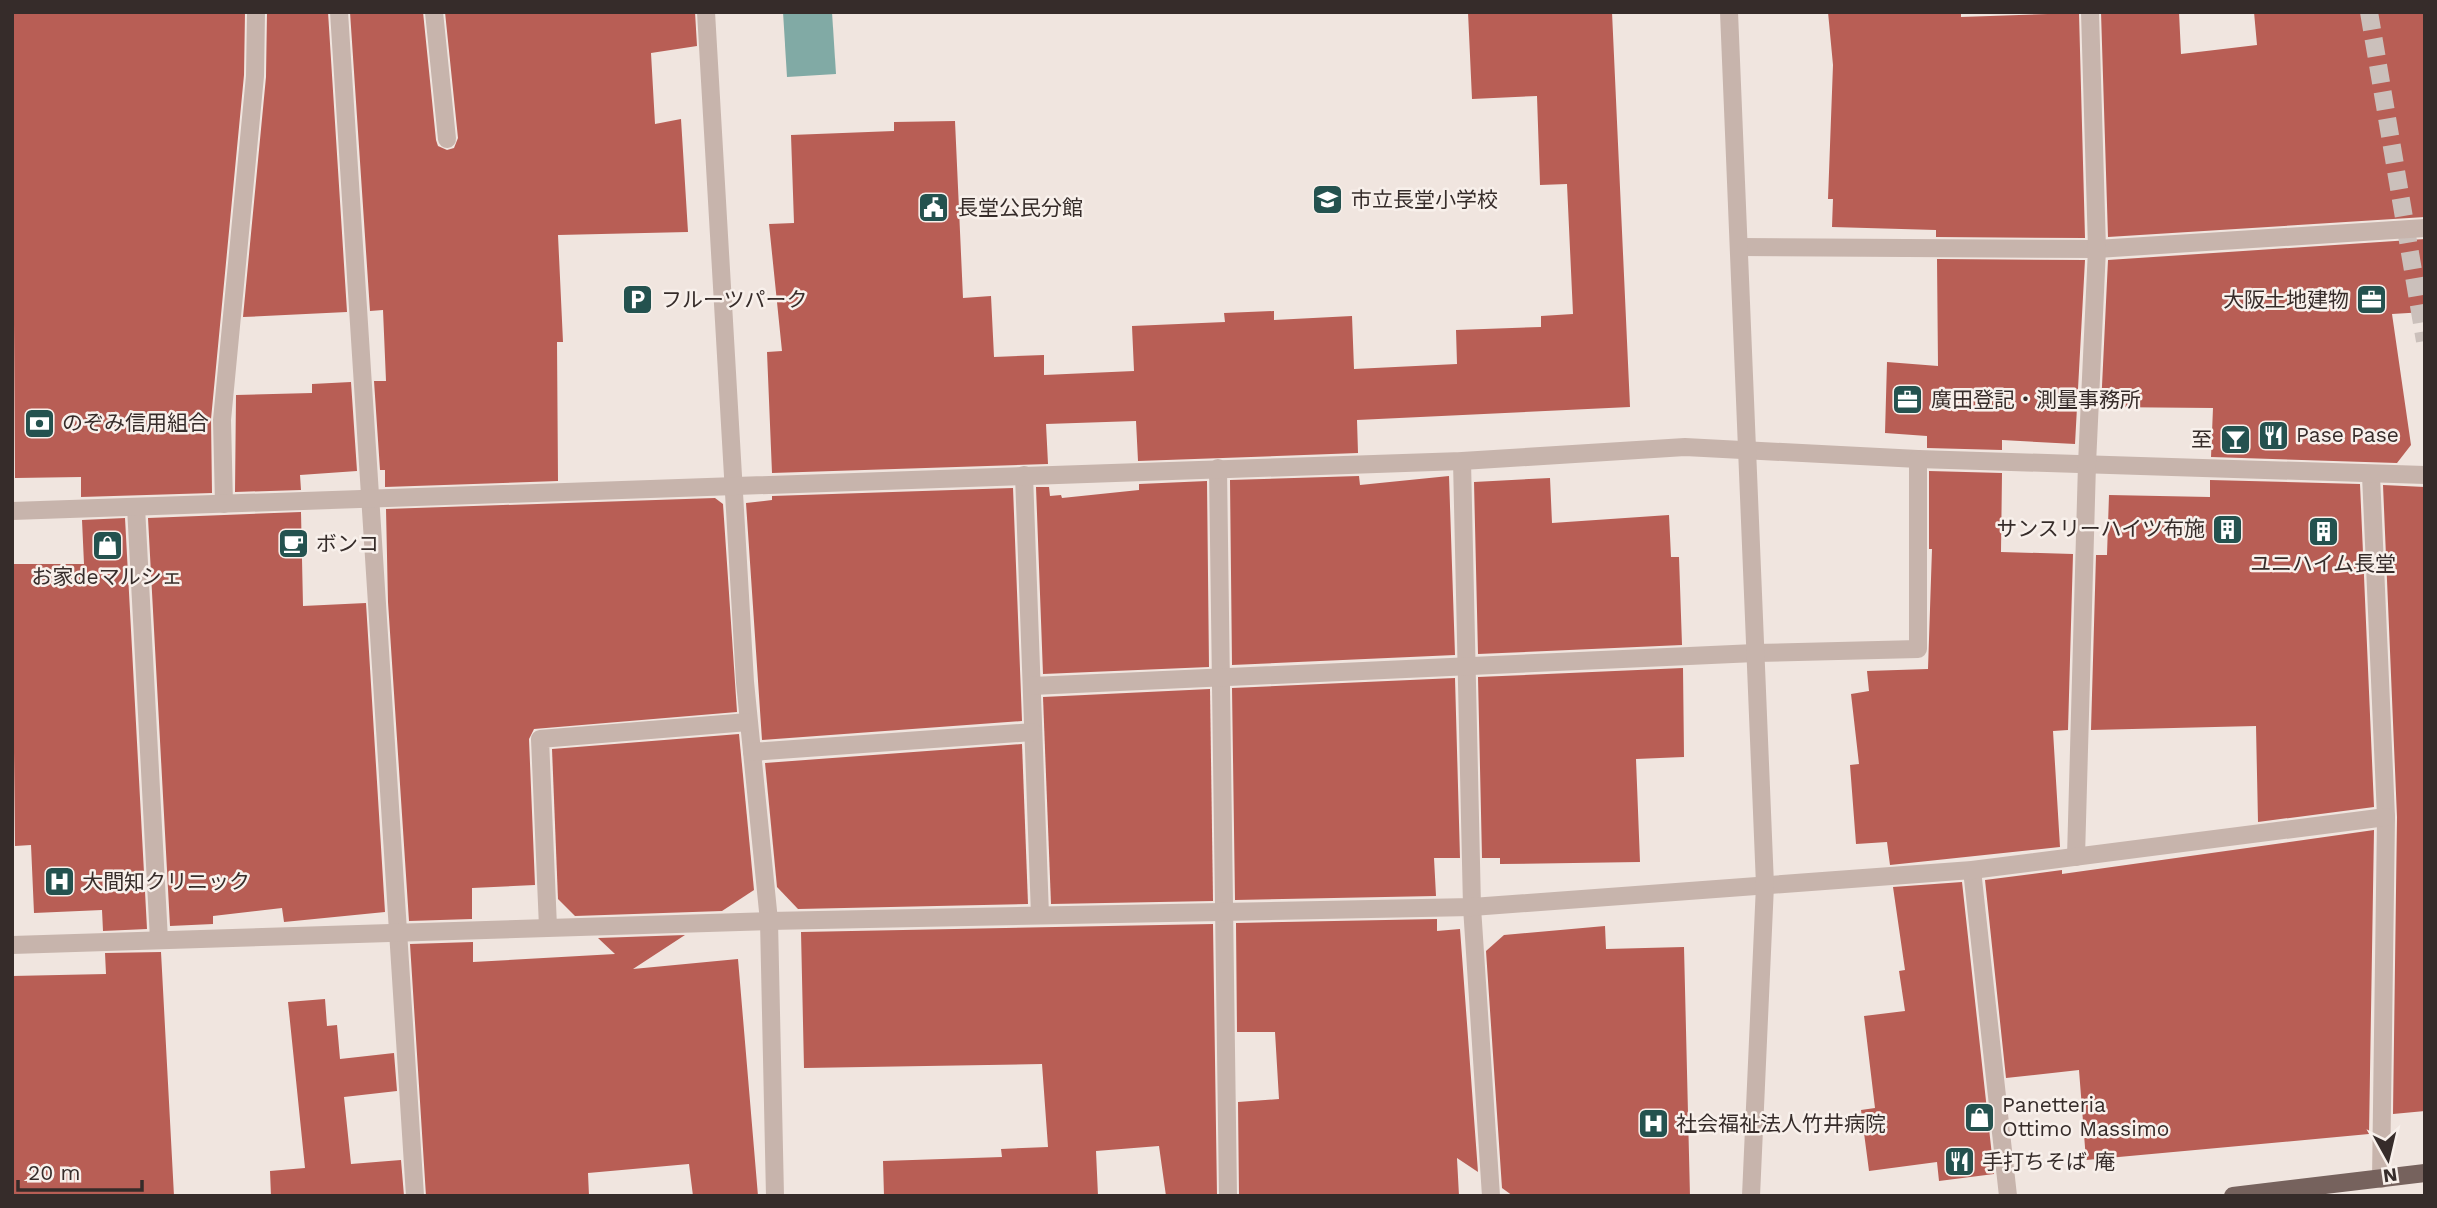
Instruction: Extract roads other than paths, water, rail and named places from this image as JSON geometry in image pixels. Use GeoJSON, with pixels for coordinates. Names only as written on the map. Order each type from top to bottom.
{"type":"FeatureCollection","features":[{"type":"Feature","properties":{"kind":"main road"},"geometry":{"type":"LineString","coordinates":[[2233,1196],[2425,1172]]}},
{"type":"Feature","properties":{"kind":"street"},"geometry":{"type":"LineString","coordinates":[[224,504],[222,420],[255,76],[256,12]]}},
{"type":"Feature","properties":{"kind":"street"},"geometry":{"type":"LineString","coordinates":[[340,12],[373,498],[397,932],[415,1196]]}},
{"type":"Feature","properties":{"kind":"street"},"geometry":{"type":"LineString","coordinates":[[435,12],[447,139]]}},
{"type":"Feature","properties":{"kind":"street"},"geometry":{"type":"LineString","coordinates":[[705,12],[731,485],[748,722],[769,921],[775,1196]]}},
{"type":"Feature","properties":{"kind":"street"},"geometry":{"type":"LineString","coordinates":[[1729,12],[1765,885],[1751,1196]]}},
{"type":"Feature","properties":{"kind":"street"},"geometry":{"type":"LineString","coordinates":[[2076,857],[2087,464],[2097,249],[2090,12]]}},
{"type":"Feature","properties":{"kind":"street"},"geometry":{"type":"LineString","coordinates":[[1739,247],[2097,249],[2425,228]]}},
{"type":"Feature","properties":{"kind":"street"},"geometry":{"type":"LineString","coordinates":[[12,512],[1024,474],[1462,461],[1685,447],[1918,460],[2425,475]]}},
{"type":"Feature","properties":{"kind":"street"},"geometry":{"type":"LineString","coordinates":[[1032,686],[1755,653],[1918,649],[1918,460]]}},
{"type":"Feature","properties":{"kind":"street"},"geometry":{"type":"LineString","coordinates":[[1462,461],[1472,906],[1491,1196]]}},
{"type":"Feature","properties":{"kind":"street"},"geometry":{"type":"LineString","coordinates":[[1219,468],[1228,1196]]}},
{"type":"Feature","properties":{"kind":"street"},"geometry":{"type":"LineString","coordinates":[[1024,474],[1040,915]]}},
{"type":"Feature","properties":{"kind":"street"},"geometry":{"type":"LineString","coordinates":[[2371,475],[2386,817],[2381,1179]]}},
{"type":"Feature","properties":{"kind":"street"},"geometry":{"type":"LineString","coordinates":[[136,507],[159,940]]}},
{"type":"Feature","properties":{"kind":"street"},"geometry":{"type":"LineString","coordinates":[[548,927],[540,739],[748,722]]}},
{"type":"Feature","properties":{"kind":"street"},"geometry":{"type":"LineString","coordinates":[[752,752],[1033,732]]}},
{"type":"Feature","properties":{"kind":"street"},"geometry":{"type":"LineString","coordinates":[[12,945],[769,921],[1472,906],[1972,870],[2386,817]]}},
{"type":"Feature","properties":{"kind":"street"},"geometry":{"type":"LineString","coordinates":[[1972,870],[2008,1196]]}},
{"type":"Feature","properties":{"kind":"water"},"geometry":{"type":"Polygon","coordinates":[[[783,12],[832,12],[836,74],[787,77],[783,12]]]}},
{"type":"Feature","properties":{"kind":"tunnel"},"geometry":{"type":"LineString","coordinates":[[2369,12],[2425,341]]}},
{"type":"Feature","properties":{"kind":"place","name":"市立長堂小学校"},"geometry":{"type":"Point","coordinates":[1328,200]}},
{"type":"Feature","properties":{"kind":"place","name":"長堂公民分館"},"geometry":{"type":"Point","coordinates":[934,208]}},
{"type":"Feature","properties":{"kind":"place","name":"フルーツパーク"},"geometry":{"type":"Point","coordinates":[638,300]}},
{"type":"Feature","properties":{"kind":"place","name":"大阪土地建物"},"geometry":{"type":"Point","coordinates":[2372,300]}},
{"type":"Feature","properties":{"kind":"place","name":"廣田登記・測量事務所"},"geometry":{"type":"Point","coordinates":[1908,400]}},
{"type":"Feature","properties":{"kind":"place","name":"のぞみ信用組合"},"geometry":{"type":"Point","coordinates":[39,423]}},
{"type":"Feature","properties":{"kind":"place","name":"Pase Pase"},"geometry":{"type":"Point","coordinates":[2273,435]}},
{"type":"Feature","properties":{"kind":"place","name":"至"},"geometry":{"type":"Point","coordinates":[2235,440]}},
{"type":"Feature","properties":{"kind":"place","name":"サンスリーハイツ布施"},"geometry":{"type":"Point","coordinates":[2228,529]}},
{"type":"Feature","properties":{"kind":"place","name":"ユニハイム長堂"},"geometry":{"type":"Point","coordinates":[2323,532]}},
{"type":"Feature","properties":{"kind":"place","name":"ボンコ"},"geometry":{"type":"Point","coordinates":[293,544]}},
{"type":"Feature","properties":{"kind":"place","name":"お家deマルシェ"},"geometry":{"type":"Point","coordinates":[107,545]}},
{"type":"Feature","properties":{"kind":"place","name":"大間知クリニック"},"geometry":{"type":"Point","coordinates":[59,882]}},
{"type":"Feature","properties":{"kind":"place","name":"Panetteria Ottimo Massimo"},"geometry":{"type":"Point","coordinates":[1979,1117]}},
{"type":"Feature","properties":{"kind":"place","name":"社会福祉法人竹井病院"},"geometry":{"type":"Point","coordinates":[1653,1124]}},
{"type":"Feature","properties":{"kind":"place","name":"手打ちそば 庵"},"geometry":{"type":"Point","coordinates":[1959,1162]}}]}
